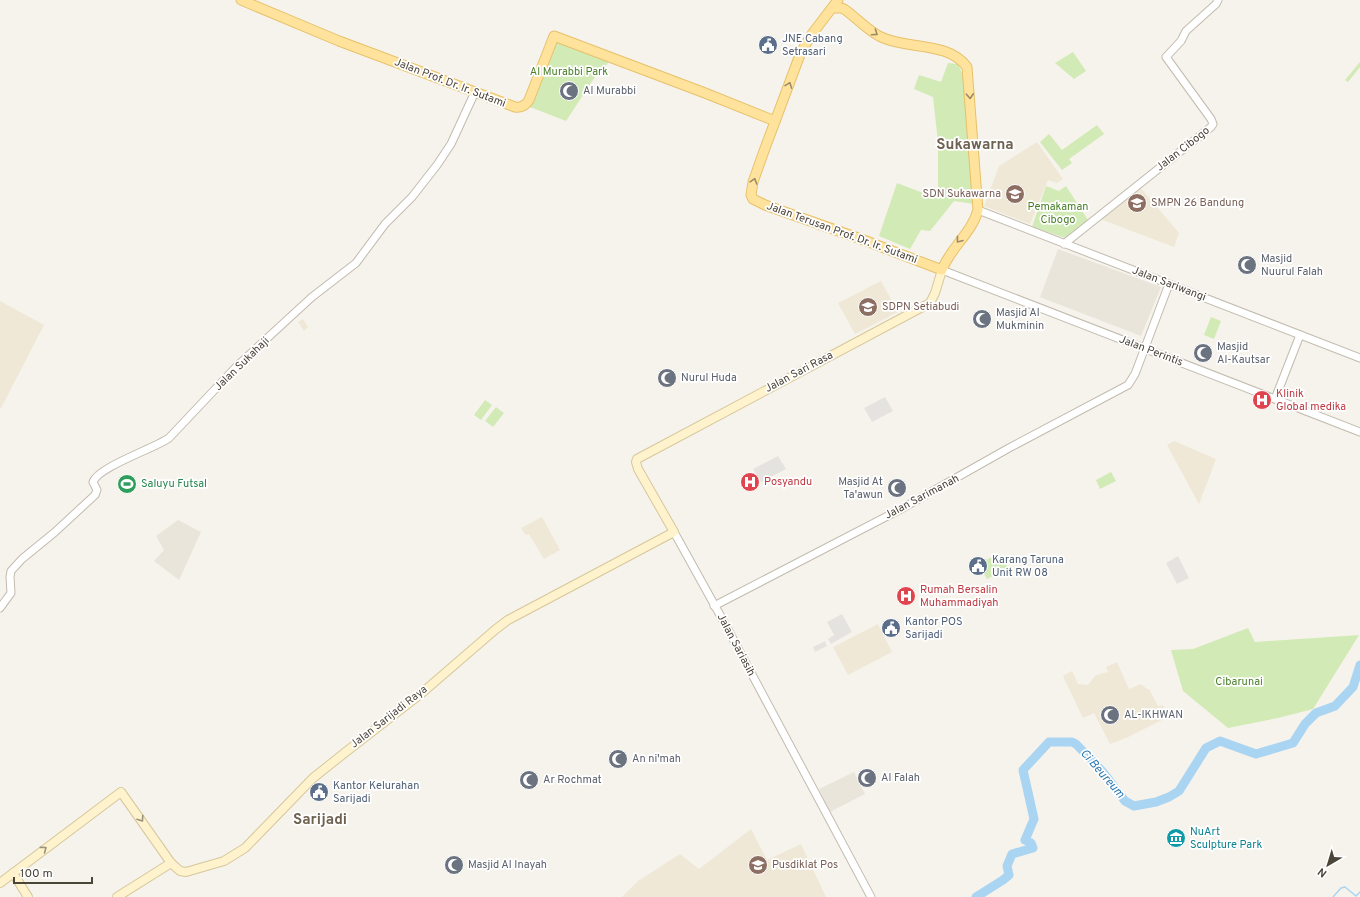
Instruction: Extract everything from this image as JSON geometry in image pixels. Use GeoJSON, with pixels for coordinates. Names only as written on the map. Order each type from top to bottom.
{"type":"FeatureCollection","features":[{"type":"Feature","properties":{"kind":"main road","name":"Jalan Prof. Dr. Ir. Sutami"},"geometry":{"type":"LineString","coordinates":[[241,0],[339,40],[519,108],[526,104],[532,95],[554,36],[706,93],[775,121]]}},
{"type":"Feature","properties":{"kind":"main road"},"geometry":{"type":"LineString","coordinates":[[775,121],[801,52],[812,34],[835,4],[842,8],[845,5],[880,37],[901,44],[946,51],[963,62],[967,67],[978,210],[975,218],[945,261],[942,270]]}},
{"type":"Feature","properties":{"kind":"main road","name":"Jalan Terusan Prof. Dr. Ir. Sutami"},"geometry":{"type":"LineString","coordinates":[[775,121],[753,182],[751,195],[753,199],[765,206],[861,239],[942,270]]}},
{"type":"Feature","properties":{"kind":"main road","name":"Jalan Sari Rasa"},"geometry":{"type":"LineString","coordinates":[[637,459],[930,302],[935,293],[942,270]]}},
{"type":"Feature","properties":{"kind":"main road","name":"Jalan Sariasih"},"geometry":{"type":"LineString","coordinates":[[637,459],[636,462],[638,469],[674,532]]}},
{"type":"Feature","properties":{"kind":"main road","name":"Jalan Sarijadi Raya"},"geometry":{"type":"LineString","coordinates":[[171,863],[176,869],[183,872],[230,859],[248,846],[313,778],[423,692],[496,628],[508,620],[674,532]]}},
{"type":"Feature","properties":{"kind":"main road"},"geometry":{"type":"LineString","coordinates":[[0,883],[121,792],[171,863],[117,897]]}},
{"type":"Feature","properties":{"kind":"main road"},"geometry":{"type":"LineString","coordinates":[[13,873],[28,897]]}},
{"type":"Feature","properties":{"kind":"street","name":"Jalan Cibogo"},"geometry":{"type":"LineString","coordinates":[[1064,244],[1213,124],[1211,119],[1166,57],[1181,41],[1186,31],[1216,4],[1218,0]]}},
{"type":"Feature","properties":{"kind":"street","name":"Jalan Sukahaji"},"geometry":{"type":"LineString","coordinates":[[0,608],[3,606],[11,593],[11,571],[22,559],[55,532],[95,495],[97,490],[93,482],[95,477],[114,464],[169,438],[237,366],[312,297],[356,263],[384,224],[412,197],[437,165],[451,144],[475,92]]}},
{"type":"Feature","properties":{"kind":"street","name":"Jalan Sariwangi"},"geometry":{"type":"LineString","coordinates":[[978,210],[1360,358]]}},
{"type":"Feature","properties":{"kind":"street","name":"Jalan Perintis"},"geometry":{"type":"LineString","coordinates":[[942,270],[1360,432]]}},
{"type":"Feature","properties":{"kind":"street"},"geometry":{"type":"LineString","coordinates":[[1144,349],[1169,284]]}},
{"type":"Feature","properties":{"kind":"street"},"geometry":{"type":"LineString","coordinates":[[1275,399],[1300,335]]}},
{"type":"Feature","properties":{"kind":"street","name":"Jalan Sarimanah"},"geometry":{"type":"LineString","coordinates":[[714,606],[901,509],[1008,448],[1128,385],[1135,374],[1144,349]]}},
{"type":"Feature","properties":{"kind":"street","name":"Jalan Sariasih"},"geometry":{"type":"LineString","coordinates":[[674,532],[871,897]]}},
{"type":"Feature","properties":{"kind":"shaded area","name":"SDN Sukawarna"},"geometry":{"type":"Polygon","coordinates":[[[1037,142],[1063,179],[1057,183],[1048,180],[1030,224],[984,206],[999,166],[1037,142]]]}},
{"type":"Feature","properties":{"kind":"shaded area","name":"SMPN 26 Bandung"},"geometry":{"type":"Polygon","coordinates":[[[1140,187],[1179,233],[1174,247],[1100,219],[1140,187]]]}},
{"type":"Feature","properties":{"kind":"shaded area"},"geometry":{"type":"Polygon","coordinates":[[[1058,249],[1161,287],[1141,336],[1040,297],[1058,249]]]}},
{"type":"Feature","properties":{"kind":"shaded area","name":"SDPN Setiabudi"},"geometry":{"type":"Polygon","coordinates":[[[881,281],[898,312],[855,334],[838,303],[881,281]]]}},
{"type":"Feature","properties":{"kind":"shaded area"},"geometry":{"type":"Polygon","coordinates":[[[0,301],[44,325],[1,408],[0,408],[0,301]]]}},
{"type":"Feature","properties":{"kind":"shaded area"},"geometry":{"type":"Polygon","coordinates":[[[303,319],[308,327],[304,331],[298,322],[303,319]]]}},
{"type":"Feature","properties":{"kind":"shaded area"},"geometry":{"type":"Polygon","coordinates":[[[885,397],[893,411],[872,422],[864,408],[885,397]]]}},
{"type":"Feature","properties":{"kind":"shaded area"},"geometry":{"type":"Polygon","coordinates":[[[1174,441],[1216,459],[1199,504],[1167,445],[1174,441]]]}},
{"type":"Feature","properties":{"kind":"shaded area"},"geometry":{"type":"Polygon","coordinates":[[[778,456],[786,469],[761,482],[753,469],[778,456]]]}},
{"type":"Feature","properties":{"kind":"shaded area"},"geometry":{"type":"Polygon","coordinates":[[[542,517],[560,550],[544,559],[529,534],[526,535],[521,528],[542,517]]]}},
{"type":"Feature","properties":{"kind":"shaded area"},"geometry":{"type":"Polygon","coordinates":[[[178,520],[201,532],[179,580],[154,561],[164,550],[156,536],[178,520]]]}},
{"type":"Feature","properties":{"kind":"shaded area"},"geometry":{"type":"Polygon","coordinates":[[[1178,556],[1189,578],[1177,584],[1166,563],[1178,556]]]}},
{"type":"Feature","properties":{"kind":"shaded area"},"geometry":{"type":"Polygon","coordinates":[[[842,614],[852,632],[831,644],[828,639],[834,635],[827,622],[842,614]]]}},
{"type":"Feature","properties":{"kind":"shaded area"},"geometry":{"type":"Polygon","coordinates":[[[878,624],[892,652],[848,675],[833,647],[878,624]]]}},
{"type":"Feature","properties":{"kind":"shaded area"},"geometry":{"type":"Polygon","coordinates":[[[825,641],[827,646],[815,652],[813,647],[825,641]]]}},
{"type":"Feature","properties":{"kind":"shaded area"},"geometry":{"type":"Polygon","coordinates":[[[1117,662],[1129,689],[1141,684],[1149,689],[1158,706],[1163,705],[1168,717],[1126,738],[1110,744],[1094,713],[1083,718],[1063,676],[1072,671],[1078,684],[1088,685],[1096,675],[1108,672],[1106,667],[1117,662]]]}},
{"type":"Feature","properties":{"kind":"shaded area"},"geometry":{"type":"Polygon","coordinates":[[[854,772],[865,794],[830,812],[819,789],[854,772]]]}},
{"type":"Feature","properties":{"kind":"shaded area","name":"Pusdiklat Pos"},"geometry":{"type":"Polygon","coordinates":[[[751,829],[767,860],[801,844],[826,897],[622,897],[638,881],[680,854],[699,869],[751,829]]]}},
{"type":"Feature","properties":{"kind":"green space","name":"Al Murabbi Park"},"geometry":{"type":"Polygon","coordinates":[[[556,40],[609,61],[601,74],[595,77],[566,121],[530,107],[556,40]]]}},
{"type":"Feature","properties":{"kind":"green space"},"geometry":{"type":"Polygon","coordinates":[[[1073,52],[1086,71],[1074,79],[1055,63],[1073,52]]]}},
{"type":"Feature","properties":{"kind":"green space"},"geometry":{"type":"Polygon","coordinates":[[[1360,62],[1360,67],[1348,82],[1345,80],[1360,62]]]}},
{"type":"Feature","properties":{"kind":"green space"},"geometry":{"type":"Polygon","coordinates":[[[948,63],[958,64],[964,78],[974,204],[954,201],[930,231],[921,230],[910,249],[879,236],[897,183],[931,196],[936,193],[938,187],[938,142],[933,97],[914,89],[919,75],[941,82],[948,63]]]}},
{"type":"Feature","properties":{"kind":"green space"},"geometry":{"type":"Polygon","coordinates":[[[1097,125],[1104,134],[1069,159],[1072,163],[1062,170],[1040,142],[1049,134],[1062,150],[1097,125]]]}},
{"type":"Feature","properties":{"kind":"green space","name":"Pemakaman Cibogo"},"geometry":{"type":"Polygon","coordinates":[[[1046,186],[1059,191],[1066,186],[1088,220],[1066,238],[1032,227],[1046,186]]]}},
{"type":"Feature","properties":{"kind":"green space"},"geometry":{"type":"Polygon","coordinates":[[[1211,317],[1221,321],[1214,339],[1204,335],[1211,317]]]}},
{"type":"Feature","properties":{"kind":"green space"},"geometry":{"type":"Polygon","coordinates":[[[485,400],[492,405],[481,420],[474,415],[485,400]]]}},
{"type":"Feature","properties":{"kind":"green space"},"geometry":{"type":"Polygon","coordinates":[[[496,407],[504,413],[493,427],[485,421],[496,407]]]}},
{"type":"Feature","properties":{"kind":"green space"},"geometry":{"type":"Polygon","coordinates":[[[1111,472],[1116,481],[1100,489],[1096,480],[1111,472]]]}},
{"type":"Feature","properties":{"kind":"green space"},"geometry":{"type":"Polygon","coordinates":[[[999,553],[1008,568],[987,579],[979,564],[999,553]]]}},
{"type":"Feature","properties":{"kind":"green space","name":"Cibarunai"},"geometry":{"type":"Polygon","coordinates":[[[1248,628],[1255,642],[1359,635],[1313,709],[1228,728],[1183,691],[1171,650],[1193,649],[1248,628]]]}},
{"type":"Feature","properties":{"kind":"waterway","name":"Ci Beureum"},"geometry":{"type":"LineString","coordinates":[[976,897],[1009,875],[1007,866],[1012,854],[1033,848],[1031,843],[1025,840],[1034,819],[1023,770],[1049,742],[1072,742],[1076,744],[1102,771],[1125,801],[1134,806],[1156,802],[1179,791],[1206,748],[1220,741],[1256,754],[1293,743],[1305,724],[1316,713],[1335,706],[1353,687],[1360,665]]}},
{"type":"Feature","properties":{"kind":"waterway"},"geometry":{"type":"LineString","coordinates":[[1333,897],[1341,888],[1345,887],[1356,896],[1360,892]]}},
{"type":"Feature","properties":{"kind":"place","name":"JNE Cabang Setrasari"},"geometry":{"type":"Point","coordinates":[768,45]}},
{"type":"Feature","properties":{"kind":"place","name":"Al Murabbi"},"geometry":{"type":"Point","coordinates":[569,91]}},
{"type":"Feature","properties":{"kind":"place","name":"SDN Sukawarna"},"geometry":{"type":"Point","coordinates":[1015,194]}},
{"type":"Feature","properties":{"kind":"place","name":"SMPN 26 Bandung"},"geometry":{"type":"Point","coordinates":[1137,203]}},
{"type":"Feature","properties":{"kind":"place","name":"Masjid Nuurul Falah"},"geometry":{"type":"Point","coordinates":[1247,265]}},
{"type":"Feature","properties":{"kind":"place","name":"SDPN Setiabudi"},"geometry":{"type":"Point","coordinates":[868,307]}},
{"type":"Feature","properties":{"kind":"place","name":"Masjid Al Mukminin"},"geometry":{"type":"Point","coordinates":[982,319]}},
{"type":"Feature","properties":{"kind":"place","name":"Masjid Al-Kautsar"},"geometry":{"type":"Point","coordinates":[1203,353]}},
{"type":"Feature","properties":{"kind":"place","name":"Nurul Huda"},"geometry":{"type":"Point","coordinates":[667,378]}},
{"type":"Feature","properties":{"kind":"place","name":"Klinik Global medika"},"geometry":{"type":"Point","coordinates":[1262,400]}},
{"type":"Feature","properties":{"kind":"place","name":"Posyandu"},"geometry":{"type":"Point","coordinates":[750,482]}},
{"type":"Feature","properties":{"kind":"place","name":"Saluyu Futsal"},"geometry":{"type":"Point","coordinates":[127,484]}},
{"type":"Feature","properties":{"kind":"place","name":"Masjid At Ta'awun"},"geometry":{"type":"Point","coordinates":[897,488]}},
{"type":"Feature","properties":{"kind":"place","name":"Karang Taruna Unit RW 08"},"geometry":{"type":"Point","coordinates":[978,566]}},
{"type":"Feature","properties":{"kind":"place","name":"Rumah Bersalin Muhammadiyah"},"geometry":{"type":"Point","coordinates":[906,596]}},
{"type":"Feature","properties":{"kind":"place","name":"Kantor POS Sarijadi"},"geometry":{"type":"Point","coordinates":[891,628]}},
{"type":"Feature","properties":{"kind":"place","name":"AL-IKHWAN"},"geometry":{"type":"Point","coordinates":[1110,715]}},
{"type":"Feature","properties":{"kind":"place","name":"An ni'mah"},"geometry":{"type":"Point","coordinates":[618,759]}},
{"type":"Feature","properties":{"kind":"place","name":"Al Falah"},"geometry":{"type":"Point","coordinates":[867,778]}},
{"type":"Feature","properties":{"kind":"place","name":"Ar Rochmat"},"geometry":{"type":"Point","coordinates":[529,780]}},
{"type":"Feature","properties":{"kind":"place","name":"Kantor Kelurahan Sarijadi"},"geometry":{"type":"Point","coordinates":[319,792]}},
{"type":"Feature","properties":{"kind":"place","name":"NuArt Sculpture Park"},"geometry":{"type":"Point","coordinates":[1176,838]}},
{"type":"Feature","properties":{"kind":"place","name":"Masjid Al Inayah"},"geometry":{"type":"Point","coordinates":[454,865]}},
{"type":"Feature","properties":{"kind":"place","name":"Pusdiklat Pos"},"geometry":{"type":"Point","coordinates":[758,865]}},
{"type":"Feature","properties":{"kind":"district","name":"Sukawarna"},"geometry":{"type":"Point","coordinates":[975,145]}},
{"type":"Feature","properties":{"kind":"district","name":"Sarijadi"},"geometry":{"type":"Point","coordinates":[320,820]}}]}
